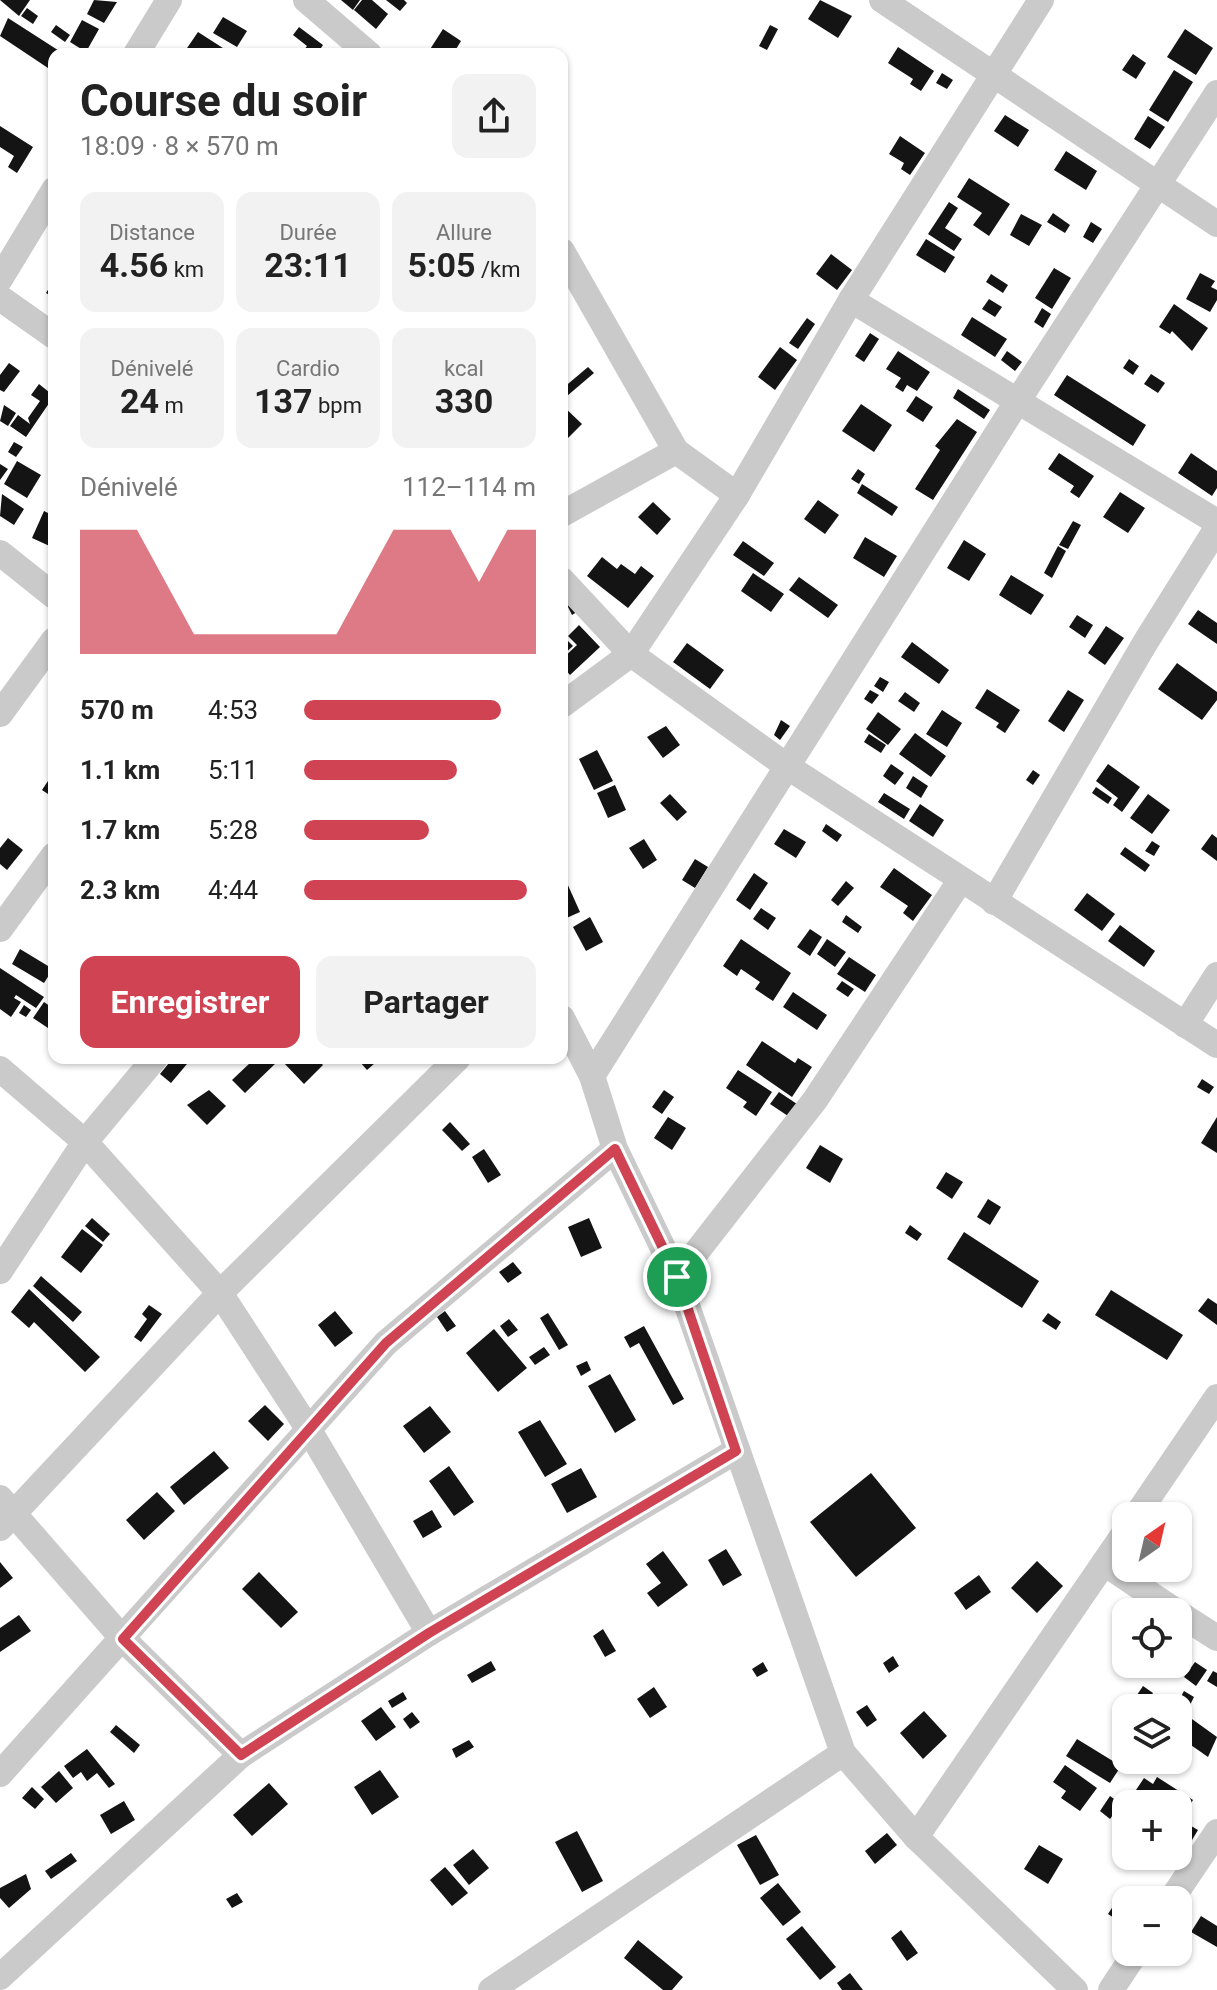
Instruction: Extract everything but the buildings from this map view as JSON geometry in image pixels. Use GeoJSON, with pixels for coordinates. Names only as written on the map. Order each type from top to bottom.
{"type":"FeatureCollection","features":[{"type":"Feature","properties":{"kind":"street"},"geometry":{"type":"LineString","coordinates":[[140,48],[169,0]]}},
{"type":"Feature","properties":{"kind":"street"},"geometry":{"type":"LineString","coordinates":[[306,0],[362,48]]}},
{"type":"Feature","properties":{"kind":"street"},"geometry":{"type":"LineString","coordinates":[[882,0],[1157,187],[1217,224]]}},
{"type":"Feature","properties":{"kind":"street"},"geometry":{"type":"LineString","coordinates":[[568,701],[631,654],[737,495],[851,300],[1041,0]]}},
{"type":"Feature","properties":{"kind":"street"},"geometry":{"type":"LineString","coordinates":[[592,1076],[1017,402],[1217,93]]}},
{"type":"Feature","properties":{"kind":"street"},"geometry":{"type":"LineString","coordinates":[[0,279],[48,200]]}},
{"type":"Feature","properties":{"kind":"street"},"geometry":{"type":"LineString","coordinates":[[568,264],[676,451],[737,495]]}},
{"type":"Feature","properties":{"kind":"street"},"geometry":{"type":"LineString","coordinates":[[0,298],[48,332]]}},
{"type":"Feature","properties":{"kind":"street"},"geometry":{"type":"LineString","coordinates":[[851,300],[1217,526],[994,902]]}},
{"type":"Feature","properties":{"kind":"street"},"geometry":{"type":"LineString","coordinates":[[568,511],[676,451]]}},
{"type":"Feature","properties":{"kind":"street"},"geometry":{"type":"LineString","coordinates":[[0,553],[48,591]]}},
{"type":"Feature","properties":{"kind":"street"},"geometry":{"type":"LineString","coordinates":[[568,586],[631,654],[788,767],[1217,1045]]}},
{"type":"Feature","properties":{"kind":"street"},"geometry":{"type":"LineString","coordinates":[[0,714],[48,648]]}},
{"type":"Feature","properties":{"kind":"street"},"geometry":{"type":"LineString","coordinates":[[0,929],[48,863]]}},
{"type":"Feature","properties":{"kind":"street"},"geometry":{"type":"LineString","coordinates":[[677,1277],[815,1100],[960,881]]}},
{"type":"Feature","properties":{"kind":"street"},"geometry":{"type":"LineString","coordinates":[[1185,1025],[1217,975]]}},
{"type":"Feature","properties":{"kind":"street"},"geometry":{"type":"LineString","coordinates":[[568,1030],[592,1076],[615,1149],[677,1277],[843,1753],[916,1837],[1075,1990]]}},
{"type":"Feature","properties":{"kind":"street"},"geometry":{"type":"LineString","coordinates":[[0,1271],[85,1142],[150,1064]]}},
{"type":"Feature","properties":{"kind":"street"},"geometry":{"type":"LineString","coordinates":[[241,1755],[123,1639],[5,1513],[220,1293],[452,1064]]}},
{"type":"Feature","properties":{"kind":"street"},"geometry":{"type":"LineString","coordinates":[[0,1069],[85,1142],[220,1293],[309,1430],[429,1633]]}},
{"type":"Feature","properties":{"kind":"street"},"geometry":{"type":"LineString","coordinates":[[0,1774],[386,1343],[615,1149]]}},
{"type":"Feature","properties":{"kind":"street"},"geometry":{"type":"LineString","coordinates":[[1146,1502],[1217,1397]]}},
{"type":"Feature","properties":{"kind":"street"},"geometry":{"type":"LineString","coordinates":[[0,1977],[241,1755],[429,1633],[736,1451]]}},
{"type":"Feature","properties":{"kind":"street"},"geometry":{"type":"LineString","coordinates":[[916,1837],[1112,1551]]}},
{"type":"Feature","properties":{"kind":"street"},"geometry":{"type":"LineString","coordinates":[[1104,1563],[1157,1598]]}},
{"type":"Feature","properties":{"kind":"street"},"geometry":{"type":"LineString","coordinates":[[1192,1621],[1217,1638]]}},
{"type":"Feature","properties":{"kind":"street"},"geometry":{"type":"LineString","coordinates":[[491,1990],[843,1753]]}},
{"type":"Feature","properties":{"kind":"street"},"geometry":{"type":"LineString","coordinates":[[1180,1886],[1217,1832]]}},
{"type":"Feature","properties":{"kind":"street"},"geometry":{"type":"LineString","coordinates":[[1111,1990],[1127,1966]]}},
{"type":"Feature","properties":{"kind":"route"},"geometry":{"type":"LineString","coordinates":[[615,1149],[677,1277],[736,1451],[581,1540],[429,1633],[241,1755],[123,1639],[386,1343],[615,1149]]}}]}
